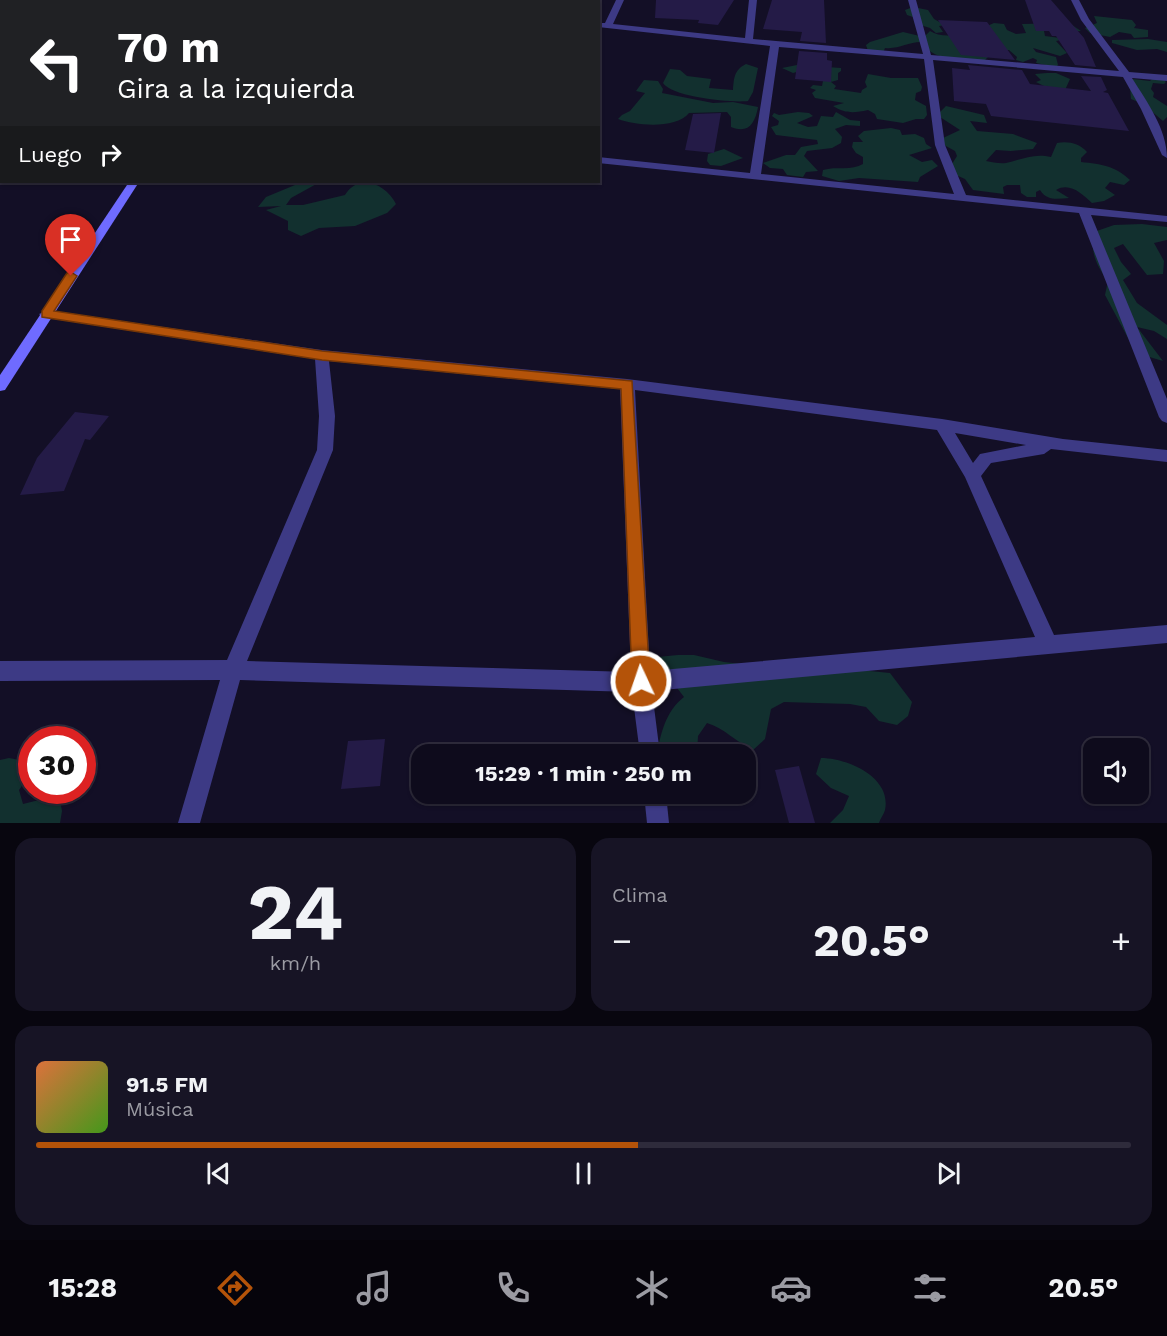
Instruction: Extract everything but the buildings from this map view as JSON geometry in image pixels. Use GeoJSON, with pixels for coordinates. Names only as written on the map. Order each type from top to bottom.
{"type":"FeatureCollection","features":[{"type":"Feature","properties":{"kind":"street"},"geometry":{"type":"LineString","coordinates":[[620,0],[603,25],[775,44],[1167,78]]}},
{"type":"Feature","properties":{"kind":"street"},"geometry":{"type":"LineString","coordinates":[[749,41],[753,0]]}},
{"type":"Feature","properties":{"kind":"street"},"geometry":{"type":"LineString","coordinates":[[912,0],[928,58],[940,145],[961,197]]}},
{"type":"Feature","properties":{"kind":"street"},"geometry":{"type":"LineString","coordinates":[[1075,0],[1085,20],[1125,74],[1146,109],[1167,155]]}},
{"type":"Feature","properties":{"kind":"street"},"geometry":{"type":"LineString","coordinates":[[755,174],[775,44]]}},
{"type":"Feature","properties":{"kind":"street"},"geometry":{"type":"LineString","coordinates":[[600,160],[755,174],[1167,219]]}},
{"type":"Feature","properties":{"kind":"street"},"geometry":{"type":"LineString","coordinates":[[0,386],[133,183]]}},
{"type":"Feature","properties":{"kind":"street"},"geometry":{"type":"LineString","coordinates":[[1084,211],[1167,417]]}},
{"type":"Feature","properties":{"kind":"street"},"geometry":{"type":"LineString","coordinates":[[46,314],[322,355],[627,384],[942,425],[1063,445],[1167,456]]}},
{"type":"Feature","properties":{"kind":"street"},"geometry":{"type":"LineString","coordinates":[[189,823],[233,670],[325,450],[327,416],[322,355]]}},
{"type":"Feature","properties":{"kind":"street"},"geometry":{"type":"LineString","coordinates":[[627,384],[641,681],[649,744]]}},
{"type":"Feature","properties":{"kind":"street"},"geometry":{"type":"LineString","coordinates":[[942,425],[972,474],[1048,644]]}},
{"type":"Feature","properties":{"kind":"street"},"geometry":{"type":"LineString","coordinates":[[972,474],[986,458],[1014,451],[1063,445]]}},
{"type":"Feature","properties":{"kind":"street"},"geometry":{"type":"LineString","coordinates":[[0,671],[233,670],[641,681],[1167,634]]}},
{"type":"Feature","properties":{"kind":"street"},"geometry":{"type":"LineString","coordinates":[[656,804],[658,823]]}},
{"type":"Feature","properties":{"kind":"green space"},"geometry":{"type":"Polygon","coordinates":[[[913,7],[928,10],[934,19],[945,25],[939,26],[943,32],[936,33],[930,28],[914,23],[919,19],[907,15],[905,10],[913,7]]]}},
{"type":"Feature","properties":{"kind":"green space"},"geometry":{"type":"Polygon","coordinates":[[[1094,16],[1132,20],[1136,25],[1134,28],[1148,30],[1148,37],[1134,38],[1131,34],[1119,32],[1110,37],[1090,33],[1085,28],[1097,23],[1094,16]]]}},
{"type":"Feature","properties":{"kind":"green space"},"geometry":{"type":"Polygon","coordinates":[[[994,23],[1004,24],[1007,30],[1016,34],[1026,33],[1022,24],[1069,23],[1081,31],[1044,31],[1045,36],[1060,38],[1061,40],[1056,41],[1067,53],[1060,56],[1033,48],[1036,52],[1056,57],[1058,65],[1056,67],[1036,63],[1037,60],[1033,58],[1023,62],[1016,60],[1017,57],[1009,50],[994,51],[984,61],[943,57],[923,45],[928,43],[922,42],[885,48],[883,53],[868,51],[866,45],[903,32],[924,37],[930,31],[937,34],[954,35],[971,32],[994,23]]]}},
{"type":"Feature","properties":{"kind":"green space"},"geometry":{"type":"Polygon","coordinates":[[[1148,39],[1167,42],[1167,52],[1157,49],[1137,50],[1112,43],[1112,40],[1148,39]]]}},
{"type":"Feature","properties":{"kind":"green space"},"geometry":{"type":"Polygon","coordinates":[[[746,64],[758,68],[753,92],[748,101],[716,100],[689,95],[669,88],[663,83],[670,69],[680,70],[687,76],[711,79],[709,88],[733,90],[737,72],[746,64]]]}},
{"type":"Feature","properties":{"kind":"green space"},"geometry":{"type":"Polygon","coordinates":[[[797,65],[841,68],[838,80],[831,82],[836,86],[834,89],[861,93],[867,87],[865,82],[868,74],[891,78],[918,78],[922,87],[921,91],[916,93],[915,100],[926,106],[927,115],[924,119],[903,123],[877,119],[875,114],[868,110],[846,112],[833,106],[844,103],[815,98],[812,93],[816,90],[810,88],[813,85],[822,86],[823,81],[830,81],[800,71],[793,73],[782,68],[797,65]]]}},
{"type":"Feature","properties":{"kind":"green space"},"geometry":{"type":"Polygon","coordinates":[[[1056,73],[1070,79],[1065,90],[1036,82],[1041,80],[1035,74],[1056,73]]]}},
{"type":"Feature","properties":{"kind":"green space"},"geometry":{"type":"Polygon","coordinates":[[[1154,77],[1166,82],[1164,84],[1153,83],[1151,89],[1154,93],[1153,97],[1167,106],[1167,117],[1163,121],[1143,104],[1131,99],[1130,87],[1133,79],[1150,81],[1154,77]]]}},
{"type":"Feature","properties":{"kind":"green space"},"geometry":{"type":"Polygon","coordinates":[[[644,80],[658,81],[663,89],[662,93],[713,103],[733,102],[758,107],[757,113],[753,123],[742,129],[731,127],[731,117],[727,112],[689,113],[675,122],[656,125],[618,119],[630,111],[645,93],[636,91],[644,80]]]}},
{"type":"Feature","properties":{"kind":"green space"},"geometry":{"type":"Polygon","coordinates":[[[946,106],[984,115],[987,123],[970,121],[977,131],[1013,134],[1037,143],[1033,149],[996,150],[986,161],[1004,163],[1034,156],[1051,157],[1057,143],[1069,143],[1087,152],[1081,158],[1081,162],[1108,166],[1130,180],[1124,185],[1110,182],[1105,188],[1115,195],[1104,201],[1092,203],[1076,190],[1066,187],[1056,190],[1069,198],[1060,199],[1049,198],[1040,190],[1036,192],[1036,197],[1027,197],[1021,193],[1020,185],[1003,187],[1004,194],[973,190],[965,179],[956,175],[952,164],[957,156],[955,151],[944,145],[943,138],[960,130],[940,117],[940,112],[946,106]]]}},
{"type":"Feature","properties":{"kind":"green space"},"geometry":{"type":"Polygon","coordinates":[[[836,112],[850,120],[860,121],[860,126],[846,125],[835,129],[842,137],[841,143],[832,148],[807,151],[804,156],[818,171],[806,172],[803,177],[787,175],[783,169],[770,168],[763,163],[786,155],[795,155],[801,147],[818,144],[817,140],[776,135],[771,127],[778,125],[779,121],[772,116],[774,113],[779,115],[809,113],[813,116],[797,123],[808,127],[817,126],[821,116],[833,117],[836,112]]]}},
{"type":"Feature","properties":{"kind":"green space"},"geometry":{"type":"Polygon","coordinates":[[[891,128],[900,130],[902,135],[915,134],[924,138],[926,144],[932,148],[909,155],[922,162],[932,160],[938,166],[920,177],[918,182],[859,178],[839,181],[822,176],[823,170],[863,164],[863,157],[852,147],[853,142],[863,142],[858,136],[864,131],[891,128]]]}},
{"type":"Feature","properties":{"kind":"green space"},"geometry":{"type":"Polygon","coordinates":[[[724,149],[743,158],[721,166],[710,165],[707,161],[708,154],[724,149]]]}},
{"type":"Feature","properties":{"kind":"green space"},"geometry":{"type":"Polygon","coordinates":[[[295,183],[318,183],[291,198],[286,205],[303,205],[345,195],[351,188],[361,183],[372,183],[379,186],[392,197],[396,204],[387,213],[355,226],[319,228],[301,236],[288,230],[288,221],[266,210],[281,206],[258,207],[266,197],[295,185],[295,183]]]}},
{"type":"Feature","properties":{"kind":"green space"},"geometry":{"type":"Polygon","coordinates":[[[1142,224],[1167,227],[1167,240],[1154,243],[1164,261],[1163,274],[1147,275],[1123,244],[1114,248],[1121,262],[1131,274],[1123,280],[1137,303],[1167,325],[1167,339],[1154,331],[1137,327],[1163,361],[1136,353],[1105,295],[1108,281],[1097,264],[1094,252],[1094,232],[1114,225],[1142,224]]]}},
{"type":"Feature","properties":{"kind":"green space"},"geometry":{"type":"Polygon","coordinates":[[[694,655],[724,662],[785,669],[829,667],[890,673],[912,702],[908,716],[897,725],[879,721],[866,707],[850,704],[784,702],[771,709],[765,739],[756,747],[756,744],[742,744],[720,728],[707,723],[698,736],[698,744],[660,744],[669,715],[684,697],[674,684],[644,688],[647,658],[694,655]]]}},
{"type":"Feature","properties":{"kind":"green space"},"geometry":{"type":"Polygon","coordinates":[[[9,758],[18,760],[18,804],[61,804],[60,823],[0,823],[0,760],[9,758]]]}},
{"type":"Feature","properties":{"kind":"green space"},"geometry":{"type":"Polygon","coordinates":[[[821,758],[843,761],[875,779],[882,788],[885,798],[885,810],[879,823],[830,823],[843,810],[849,796],[831,788],[816,774],[821,758]]]}},
{"type":"Feature","properties":{"kind":"route"},"geometry":{"type":"LineString","coordinates":[[71,276],[46,314],[322,355],[627,384],[641,681]]}}]}
